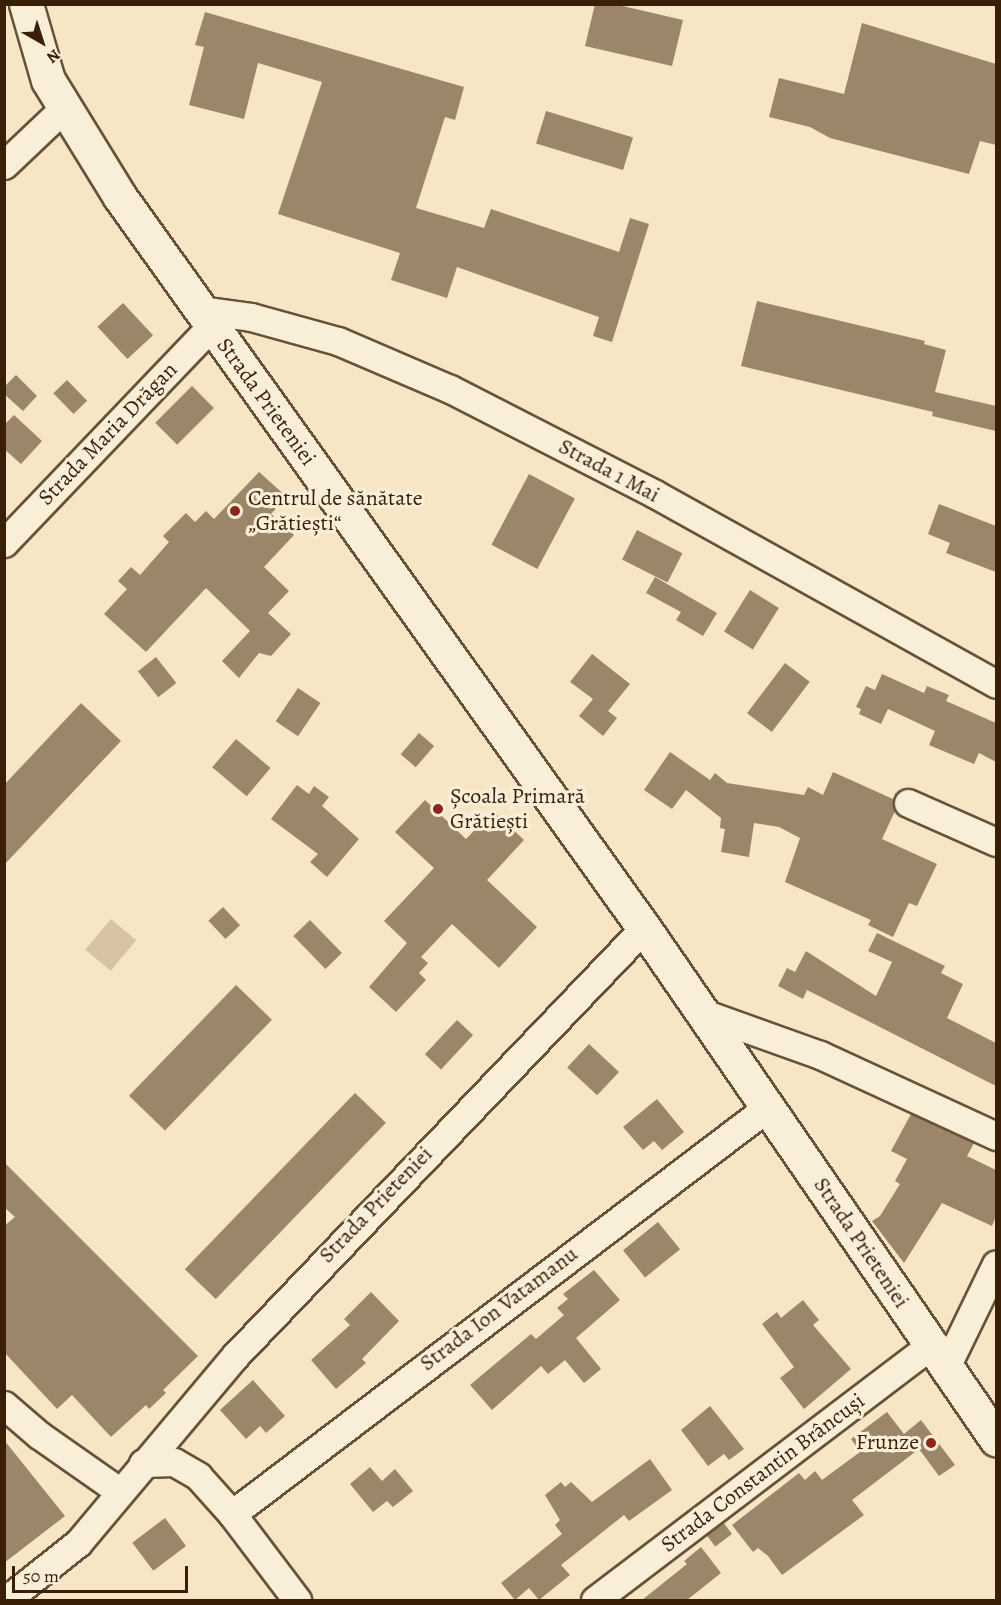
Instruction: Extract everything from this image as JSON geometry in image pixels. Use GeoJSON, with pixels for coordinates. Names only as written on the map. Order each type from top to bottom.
{"type":"FeatureCollection","features":[{"type":"Feature","properties":{"kind":"street","name":"Strada Prieteniei"},"geometry":{"type":"LineString","coordinates":[[26,4],[38,54],[63,110],[206,318],[644,928],[996,1439]]}},
{"type":"Feature","properties":{"kind":"street"},"geometry":{"type":"LineString","coordinates":[[4,165],[63,110]]}},
{"type":"Feature","properties":{"kind":"street","name":"Strada 1 Mai"},"geometry":{"type":"LineString","coordinates":[[206,318],[251,317],[338,341],[450,389],[655,494],[996,684]]}},
{"type":"Feature","properties":{"kind":"street","name":"Strada Maria Drăgan"},"geometry":{"type":"LineString","coordinates":[[4,543],[206,318]]}},
{"type":"Feature","properties":{"kind":"street"},"geometry":{"type":"LineString","coordinates":[[908,802],[996,842]]}},
{"type":"Feature","properties":{"kind":"street","name":"Strada Prieteniei"},"geometry":{"type":"LineString","coordinates":[[6,1600],[78,1543],[143,1463],[318,1266],[644,928]]}},
{"type":"Feature","properties":{"kind":"street"},"geometry":{"type":"LineString","coordinates":[[703,1013],[820,1055],[996,1136]]}},
{"type":"Feature","properties":{"kind":"street","name":"Strada Ion Vatamanu"},"geometry":{"type":"LineString","coordinates":[[232,1514],[768,1107]]}},
{"type":"Feature","properties":{"kind":"street"},"geometry":{"type":"LineString","coordinates":[[938,1356],[996,1264]]}},
{"type":"Feature","properties":{"kind":"street","name":"Strada Constantin Brâncuși"},"geometry":{"type":"LineString","coordinates":[[595,1600],[938,1356]]}},
{"type":"Feature","properties":{"kind":"street"},"geometry":{"type":"LineString","coordinates":[[4,1405],[55,1447],[119,1491]]}},
{"type":"Feature","properties":{"kind":"street"},"geometry":{"type":"LineString","coordinates":[[143,1463],[174,1462],[198,1476],[232,1514],[297,1600]]}},
{"type":"Feature","properties":{"kind":"shaded area"},"geometry":{"type":"Polygon","coordinates":[[[111,919],[136,940],[111,971],[85,950],[111,919]]]}},
{"type":"Feature","properties":{"kind":"building"},"geometry":{"type":"Polygon","coordinates":[[[595,4],[614,4],[683,20],[672,66],[585,46],[595,4]]]}},
{"type":"Feature","properties":{"kind":"building"},"geometry":{"type":"Polygon","coordinates":[[[205,12],[464,87],[455,120],[445,117],[416,208],[484,228],[491,209],[619,252],[630,218],[649,224],[612,342],[593,336],[599,317],[457,267],[447,298],[391,280],[400,253],[278,214],[322,82],[258,63],[244,119],[189,105],[204,47],[195,45],[205,12]]]}},
{"type":"Feature","properties":{"kind":"building"},"geometry":{"type":"Polygon","coordinates":[[[862,23],[996,64],[996,145],[980,141],[969,174],[830,138],[810,127],[769,117],[779,78],[844,94],[862,23]]]}},
{"type":"Feature","properties":{"kind":"building"},"geometry":{"type":"Polygon","coordinates":[[[546,111],[633,138],[623,170],[536,144],[546,111]]]}},
{"type":"Feature","properties":{"kind":"building"},"geometry":{"type":"Polygon","coordinates":[[[757,301],[925,341],[924,344],[946,350],[935,392],[996,406],[996,431],[932,416],[933,412],[741,366],[757,301]]]}},
{"type":"Feature","properties":{"kind":"building"},"geometry":{"type":"Polygon","coordinates":[[[123,303],[153,335],[127,359],[97,327],[123,303]]]}},
{"type":"Feature","properties":{"kind":"building"},"geometry":{"type":"Polygon","coordinates":[[[16,375],[37,396],[23,411],[4,394],[4,387],[16,375]]]}},
{"type":"Feature","properties":{"kind":"building"},"geometry":{"type":"Polygon","coordinates":[[[67,380],[87,401],[73,414],[53,393],[67,380]]]}},
{"type":"Feature","properties":{"kind":"building"},"geometry":{"type":"Polygon","coordinates":[[[192,386],[214,408],[177,445],[155,423],[192,386]]]}},
{"type":"Feature","properties":{"kind":"building"},"geometry":{"type":"Polygon","coordinates":[[[14,415],[42,441],[21,464],[4,449],[4,425],[14,415]]]}},
{"type":"Feature","properties":{"kind":"building"},"geometry":{"type":"Polygon","coordinates":[[[259,472],[287,497],[271,514],[294,535],[264,567],[289,591],[268,613],[291,634],[271,656],[259,653],[239,678],[222,661],[250,631],[206,588],[146,652],[104,614],[127,589],[118,581],[131,567],[140,575],[169,542],[163,536],[186,513],[195,522],[206,511],[214,519],[259,472]]]}},
{"type":"Feature","properties":{"kind":"building"},"geometry":{"type":"Polygon","coordinates":[[[529,474],[575,498],[537,569],[491,545],[529,474]]]}},
{"type":"Feature","properties":{"kind":"building"},"geometry":{"type":"Polygon","coordinates":[[[939,504],[996,526],[996,572],[946,553],[950,543],[928,534],[939,504]]]}},
{"type":"Feature","properties":{"kind":"building"},"geometry":{"type":"Polygon","coordinates":[[[637,530],[682,553],[667,583],[622,559],[637,530]]]}},
{"type":"Feature","properties":{"kind":"building"},"geometry":{"type":"Polygon","coordinates":[[[655,577],[717,613],[703,636],[676,620],[681,612],[646,593],[655,577]]]}},
{"type":"Feature","properties":{"kind":"building"},"geometry":{"type":"Polygon","coordinates":[[[750,590],[779,608],[753,650],[724,632],[750,590]]]}},
{"type":"Feature","properties":{"kind":"building"},"geometry":{"type":"Polygon","coordinates":[[[592,654],[630,684],[608,711],[617,718],[603,736],[579,716],[593,699],[570,682],[592,654]]]}},
{"type":"Feature","properties":{"kind":"building"},"geometry":{"type":"Polygon","coordinates":[[[156,657],[176,683],[158,697],[138,671],[156,657]]]}},
{"type":"Feature","properties":{"kind":"building"},"geometry":{"type":"Polygon","coordinates":[[[785,663],[810,682],[772,732],[747,713],[785,663]]]}},
{"type":"Feature","properties":{"kind":"building"},"geometry":{"type":"Polygon","coordinates":[[[882,674],[924,693],[927,686],[949,695],[946,701],[996,723],[996,762],[979,753],[974,764],[929,745],[935,731],[888,709],[881,724],[859,714],[861,709],[856,707],[866,686],[875,690],[882,674]]]}},
{"type":"Feature","properties":{"kind":"building"},"geometry":{"type":"Polygon","coordinates":[[[298,688],[320,703],[298,736],[276,721],[298,688]]]}},
{"type":"Feature","properties":{"kind":"building"},"geometry":{"type":"Polygon","coordinates":[[[81,703],[121,741],[4,865],[4,785],[81,703]]]}},
{"type":"Feature","properties":{"kind":"building"},"geometry":{"type":"Polygon","coordinates":[[[419,733],[434,746],[416,767],[401,754],[419,733]]]}},
{"type":"Feature","properties":{"kind":"building"},"geometry":{"type":"Polygon","coordinates":[[[236,739],[270,768],[247,796],[212,767],[236,739]]]}},
{"type":"Feature","properties":{"kind":"building"},"geometry":{"type":"Polygon","coordinates":[[[670,752],[710,780],[715,773],[727,783],[804,795],[808,787],[823,795],[833,772],[893,799],[895,811],[882,839],[937,864],[917,906],[909,903],[893,937],[868,925],[871,920],[785,882],[800,838],[779,827],[754,823],[749,857],[721,852],[725,829],[720,828],[721,818],[686,790],[672,809],[644,790],[670,752]]]}},
{"type":"Feature","properties":{"kind":"building"},"geometry":{"type":"Polygon","coordinates":[[[297,785],[309,794],[314,786],[329,797],[322,806],[359,839],[327,877],[310,862],[318,854],[271,819],[297,785]]]}},
{"type":"Feature","properties":{"kind":"building"},"geometry":{"type":"Polygon","coordinates":[[[425,800],[466,839],[493,811],[524,840],[487,880],[537,927],[499,968],[452,924],[421,957],[428,963],[419,973],[426,980],[396,1012],[369,987],[407,943],[384,921],[434,868],[395,832],[425,800]]]}},
{"type":"Feature","properties":{"kind":"building"},"geometry":{"type":"Polygon","coordinates":[[[223,907],[240,925],[225,939],[208,921],[223,907]]]}},
{"type":"Feature","properties":{"kind":"building"},"geometry":{"type":"Polygon","coordinates":[[[310,920],[342,953],[325,969],[293,936],[310,920]]]}},
{"type":"Feature","properties":{"kind":"building"},"geometry":{"type":"Polygon","coordinates":[[[877,933],[945,966],[941,973],[963,984],[947,1018],[996,1043],[996,1086],[807,990],[803,999],[778,986],[787,968],[795,972],[806,951],[876,996],[892,962],[868,951],[877,933]]]}},
{"type":"Feature","properties":{"kind":"building"},"geometry":{"type":"Polygon","coordinates":[[[236,985],[272,1020],[165,1131],[129,1096],[236,985]]]}},
{"type":"Feature","properties":{"kind":"building"},"geometry":{"type":"Polygon","coordinates":[[[457,1020],[473,1035],[441,1069],[425,1054],[457,1020]]]}},
{"type":"Feature","properties":{"kind":"building"},"geometry":{"type":"Polygon","coordinates":[[[589,1044],[619,1072],[597,1095],[567,1067],[589,1044]]]}},
{"type":"Feature","properties":{"kind":"building"},"geometry":{"type":"Polygon","coordinates":[[[355,1093],[386,1123],[216,1299],[185,1269],[355,1093]]]}},
{"type":"Feature","properties":{"kind":"building"},"geometry":{"type":"Polygon","coordinates":[[[657,1099],[684,1132],[662,1150],[654,1141],[643,1150],[623,1127],[657,1099]]]}},
{"type":"Feature","properties":{"kind":"building"},"geometry":{"type":"Polygon","coordinates":[[[911,1114],[974,1143],[967,1156],[996,1170],[996,1216],[992,1226],[942,1203],[904,1263],[872,1221],[880,1216],[900,1184],[895,1181],[907,1159],[891,1151],[911,1114]]]}},
{"type":"Feature","properties":{"kind":"building"},"geometry":{"type":"Polygon","coordinates":[[[4,1162],[198,1356],[163,1390],[166,1393],[149,1409],[146,1405],[111,1437],[72,1395],[57,1409],[4,1352],[4,1226],[15,1217],[4,1207],[4,1162]]]}},
{"type":"Feature","properties":{"kind":"building"},"geometry":{"type":"Polygon","coordinates":[[[658,1222],[680,1249],[645,1278],[623,1250],[658,1222]]]}},
{"type":"Feature","properties":{"kind":"building"},"geometry":{"type":"Polygon","coordinates":[[[594,1270],[620,1300],[576,1338],[601,1369],[584,1383],[565,1360],[548,1374],[541,1366],[492,1410],[470,1385],[531,1334],[536,1339],[564,1315],[557,1308],[568,1299],[563,1294],[594,1270]]]}},
{"type":"Feature","properties":{"kind":"building"},"geometry":{"type":"Polygon","coordinates":[[[371,1292],[399,1321],[362,1359],[366,1363],[336,1389],[311,1360],[350,1325],[344,1319],[371,1292]]]}},
{"type":"Feature","properties":{"kind":"building"},"geometry":{"type":"Polygon","coordinates":[[[803,1300],[819,1320],[813,1325],[851,1369],[804,1409],[780,1378],[794,1367],[762,1324],[777,1312],[781,1318],[803,1300]]]}},
{"type":"Feature","properties":{"kind":"building"},"geometry":{"type":"Polygon","coordinates":[[[253,1380],[285,1416],[266,1433],[260,1426],[246,1439],[220,1410],[253,1380]]]}},
{"type":"Feature","properties":{"kind":"building"},"geometry":{"type":"Polygon","coordinates":[[[710,1406],[744,1449],[729,1460],[724,1454],[708,1466],[681,1430],[710,1406]]]}},
{"type":"Feature","properties":{"kind":"building"},"geometry":{"type":"Polygon","coordinates":[[[887,1412],[904,1434],[921,1420],[955,1465],[939,1476],[919,1449],[852,1500],[864,1515],[782,1575],[768,1556],[758,1548],[753,1552],[732,1525],[799,1473],[805,1480],[815,1471],[822,1480],[860,1452],[851,1439],[887,1412]]]}},
{"type":"Feature","properties":{"kind":"building"},"geometry":{"type":"Polygon","coordinates":[[[4,1440],[65,1516],[4,1563],[4,1440]]]}},
{"type":"Feature","properties":{"kind":"building"},"geometry":{"type":"Polygon","coordinates":[[[650,1459],[672,1490],[629,1521],[624,1515],[561,1565],[570,1575],[539,1600],[529,1588],[515,1600],[501,1583],[562,1534],[555,1525],[560,1520],[545,1495],[561,1482],[565,1487],[571,1482],[592,1502],[650,1459]]]}},
{"type":"Feature","properties":{"kind":"building"},"geometry":{"type":"Polygon","coordinates":[[[370,1467],[382,1481],[395,1469],[413,1491],[393,1507],[387,1501],[373,1512],[350,1484],[370,1467]]]}},
{"type":"Feature","properties":{"kind":"building"},"geometry":{"type":"Polygon","coordinates":[[[165,1518],[186,1546],[153,1571],[132,1543],[165,1518]]]}},
{"type":"Feature","properties":{"kind":"building"},"geometry":{"type":"Polygon","coordinates":[[[723,1522],[732,1534],[715,1547],[706,1535],[723,1522]]]}},
{"type":"Feature","properties":{"kind":"building"},"geometry":{"type":"Polygon","coordinates":[[[701,1547],[721,1573],[687,1600],[642,1600],[687,1564],[684,1561],[701,1547]]]}},
{"type":"Feature","properties":{"kind":"place","name":"Centrul de sănătate „Grătiești“"},"geometry":{"type":"Point","coordinates":[235,511]}},
{"type":"Feature","properties":{"kind":"place","name":"Școala Primară Grătiești"},"geometry":{"type":"Point","coordinates":[438,809]}},
{"type":"Feature","properties":{"kind":"place","name":"Frunze"},"geometry":{"type":"Point","coordinates":[931,1443]}}]}
